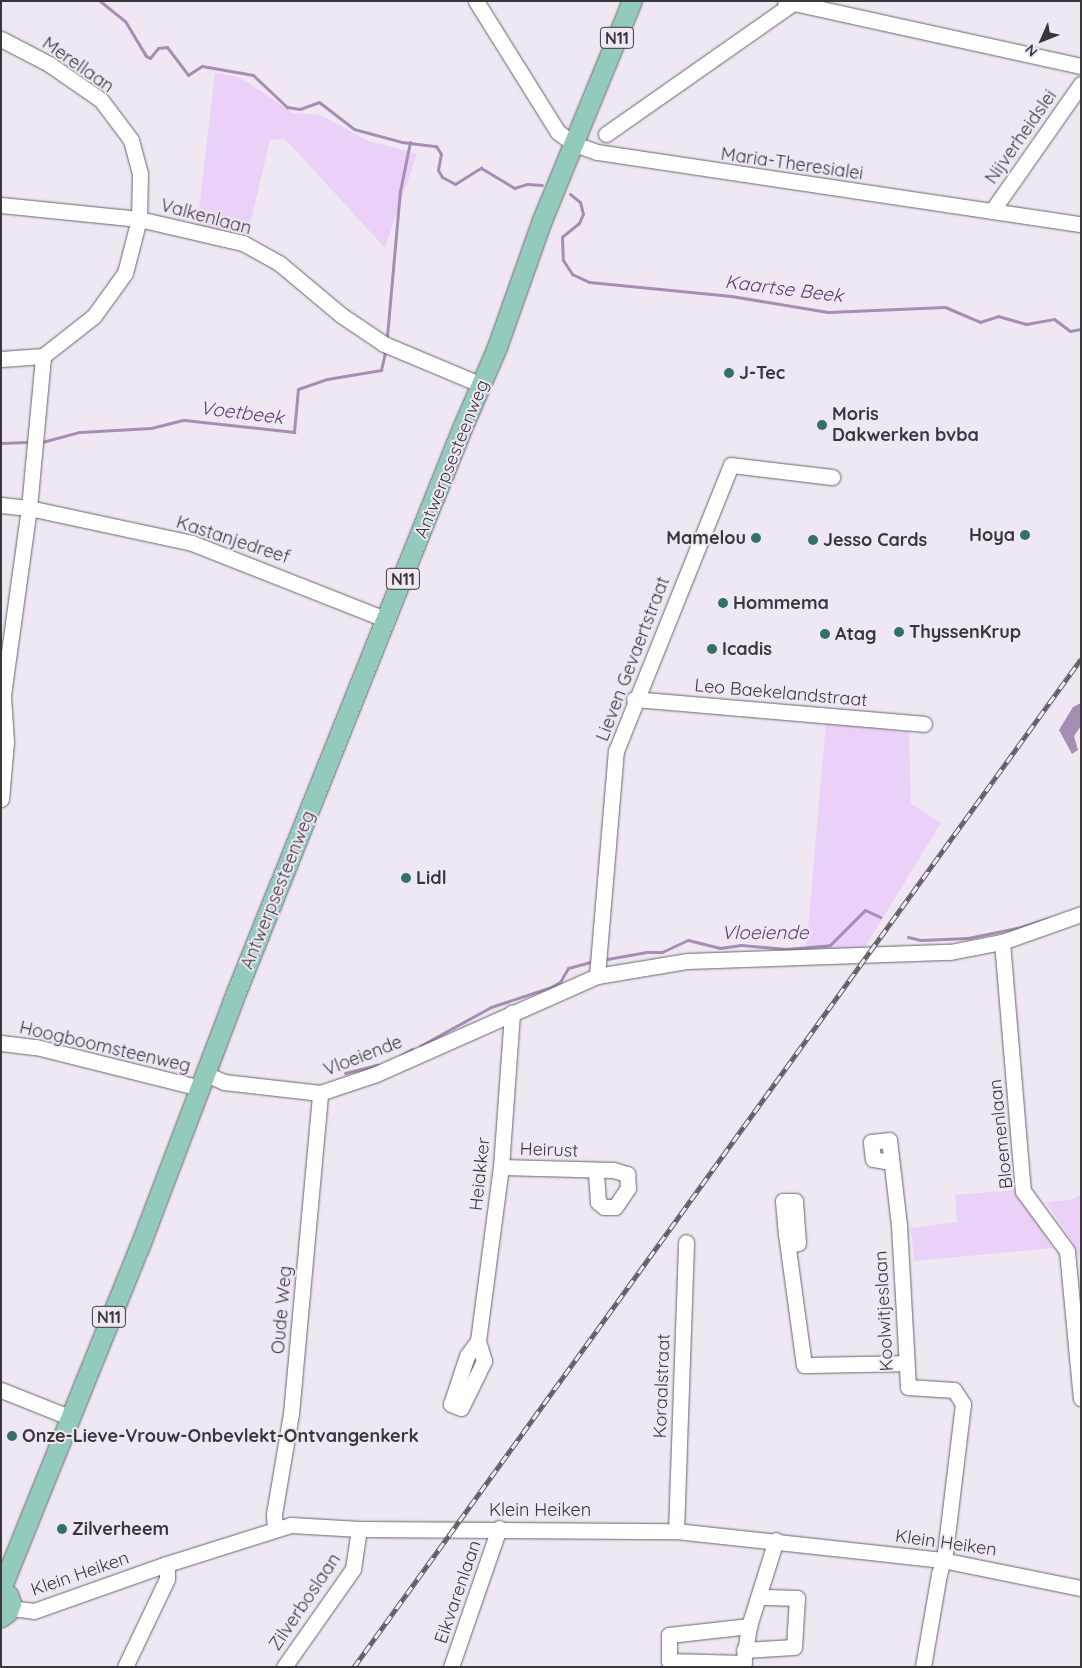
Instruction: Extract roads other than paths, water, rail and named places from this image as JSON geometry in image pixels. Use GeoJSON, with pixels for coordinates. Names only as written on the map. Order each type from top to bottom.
{"type":"FeatureCollection","features":[{"type":"Feature","properties":{"kind":"main road","name":"N11"},"geometry":{"type":"LineString","coordinates":[[574,144],[632,1]]}},
{"type":"Feature","properties":{"kind":"main road","name":"Antwerpsesteenweg"},"geometry":{"type":"LineString","coordinates":[[1,1590],[482,385],[554,191],[574,144]]}},
{"type":"Feature","properties":{"kind":"main road","name":"N11"},"geometry":{"type":"LineString","coordinates":[[1,1590],[10,1599],[6,1612]]}},
{"type":"Feature","properties":{"kind":"street","name":"Maria-Theresialei"},"geometry":{"type":"LineString","coordinates":[[476,1],[558,132],[574,144],[597,152],[684,167],[1081,224]]}},
{"type":"Feature","properties":{"kind":"street"},"geometry":{"type":"LineString","coordinates":[[606,134],[792,2],[1081,66]]}},
{"type":"Feature","properties":{"kind":"street","name":"Merellaan"},"geometry":{"type":"LineString","coordinates":[[1,39],[49,64],[101,100],[131,140],[140,174],[139,219],[125,273],[94,316],[43,356]]}},
{"type":"Feature","properties":{"kind":"street","name":"Nijverheidslei"},"geometry":{"type":"LineString","coordinates":[[992,211],[1081,84]]}},
{"type":"Feature","properties":{"kind":"street","name":"Valkenlaan"},"geometry":{"type":"LineString","coordinates":[[1,206],[139,219],[243,243],[279,263],[341,315],[384,344],[482,385]]}},
{"type":"Feature","properties":{"kind":"street"},"geometry":{"type":"LineString","coordinates":[[1,359],[43,356],[29,508],[4,695],[6,742],[1,799]]}},
{"type":"Feature","properties":{"kind":"street","name":"Lieven Gevaertstraat"},"geometry":{"type":"LineString","coordinates":[[597,976],[616,751],[634,699],[731,465],[832,477]]}},
{"type":"Feature","properties":{"kind":"street","name":"Kastanjedreef"},"geometry":{"type":"LineString","coordinates":[[1,505],[29,508],[192,543],[387,620]]}},
{"type":"Feature","properties":{"kind":"street","name":"Leo Baekelandstraat"},"geometry":{"type":"LineString","coordinates":[[634,699],[924,724]]}},
{"type":"Feature","properties":{"kind":"street","name":"Vloeiende"},"geometry":{"type":"LineString","coordinates":[[204,1081],[320,1093],[376,1074],[512,1012],[597,976],[688,961],[950,952],[1002,942],[1081,914]]}},
{"type":"Feature","properties":{"kind":"street","name":"Bloemenlaan"},"geometry":{"type":"LineString","coordinates":[[1002,942],[1023,1191],[1067,1251],[1081,1398]]}},
{"type":"Feature","properties":{"kind":"street","name":"Heiakker"},"geometry":{"type":"LineString","coordinates":[[478,1341],[501,1167],[512,1012]]}},
{"type":"Feature","properties":{"kind":"street","name":"Hoogboomsteenweg"},"geometry":{"type":"LineString","coordinates":[[1,1043],[36,1047],[204,1081]]}},
{"type":"Feature","properties":{"kind":"street","name":"Oude Weg"},"geometry":{"type":"LineString","coordinates":[[275,1529],[274,1514],[291,1414],[320,1093]]}},
{"type":"Feature","properties":{"kind":"street","name":"Koolwitjeslaan"},"geometry":{"type":"LineString","coordinates":[[891,1162],[898,1225],[905,1363],[908,1387],[954,1390],[963,1404],[942,1560]]}},
{"type":"Feature","properties":{"kind":"street","name":"Heirust"},"geometry":{"type":"LineString","coordinates":[[501,1167],[596,1170]]}},
{"type":"Feature","properties":{"kind":"street","name":"Koraalstraat"},"geometry":{"type":"LineString","coordinates":[[676,1531],[686,1242]]}},
{"type":"Feature","properties":{"kind":"street"},"geometry":{"type":"LineString","coordinates":[[788,1245],[804,1365],[905,1363]]}},
{"type":"Feature","properties":{"kind":"street"},"geometry":{"type":"LineString","coordinates":[[1,1390],[69,1417]]}},
{"type":"Feature","properties":{"kind":"street","name":"Klein Heiken"},"geometry":{"type":"LineString","coordinates":[[6,1612],[34,1611],[167,1564],[275,1529],[310,1525],[359,1529],[499,1528],[676,1531],[776,1540],[942,1560],[1081,1588]]}},
{"type":"Feature","properties":{"kind":"street","name":"Eikvarenlaan"},"geometry":{"type":"LineString","coordinates":[[452,1667],[499,1528]]}},
{"type":"Feature","properties":{"kind":"street","name":"Zilverboslaan"},"geometry":{"type":"LineString","coordinates":[[284,1667],[353,1569],[359,1529]]}},
{"type":"Feature","properties":{"kind":"street"},"geometry":{"type":"LineString","coordinates":[[744,1660],[749,1626],[776,1540]]}},
{"type":"Feature","properties":{"kind":"street"},"geometry":{"type":"LineString","coordinates":[[923,1667],[942,1560]]}},
{"type":"Feature","properties":{"kind":"street"},"geometry":{"type":"LineString","coordinates":[[125,1667],[167,1579],[167,1564]]}},
{"type":"Feature","properties":{"kind":"street"},"geometry":{"type":"LineString","coordinates":[[749,1626],[668,1635],[669,1661],[744,1660],[794,1647],[797,1598],[759,1597]]}},
{"type":"Feature","properties":{"kind":"waterway","name":"Kaartse Beek"},"geometry":{"type":"LineString","coordinates":[[100,1],[125,21],[146,56],[150,58],[158,48],[167,47],[188,75],[202,66],[253,75],[287,107],[300,109],[319,102],[354,129],[402,142],[436,146],[441,154],[438,170],[442,177],[455,184],[481,168],[514,188],[527,184],[542,185]]}},
{"type":"Feature","properties":{"kind":"waterway","name":"Voetbeek"},"geometry":{"type":"LineString","coordinates":[[387,336],[400,191],[410,142]]}},
{"type":"Feature","properties":{"kind":"waterway","name":"Kaartse Beek"},"geometry":{"type":"LineString","coordinates":[[570,194],[580,202],[583,214],[579,223],[562,237],[563,260],[572,274],[589,282],[731,296],[828,312],[945,307],[980,322],[998,316],[1026,324],[1054,319],[1070,331],[1081,329]]}},
{"type":"Feature","properties":{"kind":"waterway","name":"Voetbeek"},"geometry":{"type":"LineString","coordinates":[[42,442],[80,432],[151,428],[184,420],[294,432],[298,389],[327,379],[381,370],[385,352]]}},
{"type":"Feature","properties":{"kind":"waterway","name":"Voetbeek"},"geometry":{"type":"LineString","coordinates":[[1,443],[27,442]]}},
{"type":"Feature","properties":{"kind":"waterway","name":"Vloeiende"},"geometry":{"type":"LineString","coordinates":[[607,959],[645,952],[662,952],[688,940],[720,948],[741,945],[786,949],[824,946],[830,945],[865,910],[880,917]]}},
{"type":"Feature","properties":{"kind":"waterway","name":"Vloeiende"},"geometry":{"type":"LineString","coordinates":[[908,937],[921,940],[968,938],[1021,927],[1048,918]]}},
{"type":"Feature","properties":{"kind":"waterway","name":"Vloeiende"},"geometry":{"type":"LineString","coordinates":[[420,1046],[491,1007],[551,987],[560,982],[568,968],[591,962]]}},
{"type":"Feature","properties":{"kind":"waterway","name":"Vloeiende"},"geometry":{"type":"LineString","coordinates":[[400,1056],[412,1049]]}},
{"type":"Feature","properties":{"kind":"waterway","name":"Vloeiende"},"geometry":{"type":"LineString","coordinates":[[345,1073],[378,1065]]}},
{"type":"Feature","properties":{"kind":"railway"},"geometry":{"type":"LineString","coordinates":[[354,1667],[1081,659]]}},
{"type":"Feature","properties":{"kind":"place","name":"J-Tec"},"geometry":{"type":"Point","coordinates":[729,373]}},
{"type":"Feature","properties":{"kind":"place","name":"Moris Dakwerken bvba"},"geometry":{"type":"Point","coordinates":[822,425]}},
{"type":"Feature","properties":{"kind":"place","name":"Hoya"},"geometry":{"type":"Point","coordinates":[1025,535]}},
{"type":"Feature","properties":{"kind":"place","name":"Mamelou"},"geometry":{"type":"Point","coordinates":[756,538]}},
{"type":"Feature","properties":{"kind":"place","name":"Jesso Cards"},"geometry":{"type":"Point","coordinates":[813,540]}},
{"type":"Feature","properties":{"kind":"place","name":"Hommema"},"geometry":{"type":"Point","coordinates":[723,603]}},
{"type":"Feature","properties":{"kind":"place","name":"ThyssenKrup"},"geometry":{"type":"Point","coordinates":[899,632]}},
{"type":"Feature","properties":{"kind":"place","name":"Atag"},"geometry":{"type":"Point","coordinates":[825,634]}},
{"type":"Feature","properties":{"kind":"place","name":"Icadis"},"geometry":{"type":"Point","coordinates":[712,649]}},
{"type":"Feature","properties":{"kind":"place","name":"Lidl"},"geometry":{"type":"Point","coordinates":[406,878]}},
{"type":"Feature","properties":{"kind":"place","name":"Onze-Lieve-Vrouw-Onbevlekt-Ontvangenkerk"},"geometry":{"type":"Point","coordinates":[12,1436]}},
{"type":"Feature","properties":{"kind":"place","name":"Zilverheem"},"geometry":{"type":"Point","coordinates":[62,1529]}}]}
